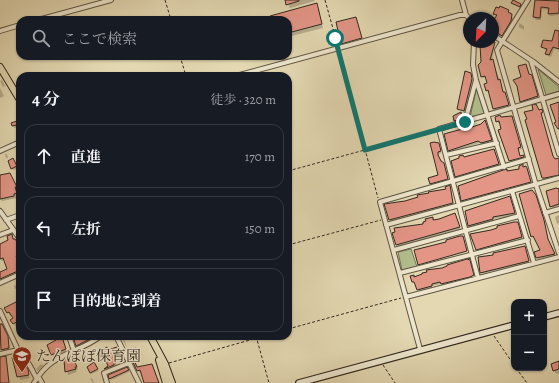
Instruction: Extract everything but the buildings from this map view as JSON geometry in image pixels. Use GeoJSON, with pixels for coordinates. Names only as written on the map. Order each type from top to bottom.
{"type":"FeatureCollection","features":[{"type":"Feature","properties":{"kind":"main road"},"geometry":{"type":"LineString","coordinates":[[0,67],[16,93]]}},
{"type":"Feature","properties":{"kind":"main road"},"geometry":{"type":"LineString","coordinates":[[153,340],[165,364],[172,383]]}},
{"type":"Feature","properties":{"kind":"main road"},"geometry":{"type":"LineString","coordinates":[[155,343],[166,383]]}},
{"type":"Feature","properties":{"kind":"street"},"geometry":{"type":"LineString","coordinates":[[52,16],[110,0]]}},
{"type":"Feature","properties":{"kind":"street"},"geometry":{"type":"LineString","coordinates":[[462,0],[466,12]]}},
{"type":"Feature","properties":{"kind":"street"},"geometry":{"type":"LineString","coordinates":[[528,0],[497,50],[536,185],[559,253]]}},
{"type":"Feature","properties":{"kind":"street"},"geometry":{"type":"LineString","coordinates":[[251,72],[460,14],[463,15]]}},
{"type":"Feature","properties":{"kind":"street"},"geometry":{"type":"LineString","coordinates":[[0,31],[16,26]]}},
{"type":"Feature","properties":{"kind":"street"},"geometry":{"type":"LineString","coordinates":[[499,40],[532,60],[559,82]]}},
{"type":"Feature","properties":{"kind":"street"},"geometry":{"type":"LineString","coordinates":[[474,48],[473,64],[476,80],[504,167]]}},
{"type":"Feature","properties":{"kind":"street"},"geometry":{"type":"LineString","coordinates":[[532,60],[559,154]]}},
{"type":"Feature","properties":{"kind":"street"},"geometry":{"type":"LineString","coordinates":[[465,122],[476,80]]}},
{"type":"Feature","properties":{"kind":"street"},"geometry":{"type":"LineString","coordinates":[[478,278],[439,129],[559,94]]}},
{"type":"Feature","properties":{"kind":"street"},"geometry":{"type":"LineString","coordinates":[[446,155],[497,143]]}},
{"type":"Feature","properties":{"kind":"street"},"geometry":{"type":"LineString","coordinates":[[0,151],[16,144]]}},
{"type":"Feature","properties":{"kind":"street"},"geometry":{"type":"LineString","coordinates":[[420,349],[380,202],[529,159]]}},
{"type":"Feature","properties":{"kind":"street"},"geometry":{"type":"LineString","coordinates":[[386,225],[559,178]]}},
{"type":"Feature","properties":{"kind":"street"},"geometry":{"type":"LineString","coordinates":[[512,191],[534,263]]}},
{"type":"Feature","properties":{"kind":"street"},"geometry":{"type":"LineString","coordinates":[[545,213],[559,209]]}},
{"type":"Feature","properties":{"kind":"street"},"geometry":{"type":"LineString","coordinates":[[0,211],[16,234]]}},
{"type":"Feature","properties":{"kind":"street"},"geometry":{"type":"LineString","coordinates":[[6,220],[16,216]]}},
{"type":"Feature","properties":{"kind":"street"},"geometry":{"type":"LineString","coordinates":[[394,250],[520,216]]}},
{"type":"Feature","properties":{"kind":"street"},"geometry":{"type":"LineString","coordinates":[[0,235],[13,230]]}},
{"type":"Feature","properties":{"kind":"street"},"geometry":{"type":"LineString","coordinates":[[400,273],[528,240]]}},
{"type":"Feature","properties":{"kind":"street"},"geometry":{"type":"LineString","coordinates":[[406,297],[559,257]]}},
{"type":"Feature","properties":{"kind":"street"},"geometry":{"type":"LineString","coordinates":[[0,283],[16,276]]}},
{"type":"Feature","properties":{"kind":"street"},"geometry":{"type":"LineString","coordinates":[[0,311],[21,357],[25,358],[29,363],[36,379],[42,383]]}},
{"type":"Feature","properties":{"kind":"street"},"geometry":{"type":"LineString","coordinates":[[547,316],[559,313]]}},
{"type":"Feature","properties":{"kind":"street"},"geometry":{"type":"LineString","coordinates":[[299,383],[420,349],[511,326]]}},
{"type":"Feature","properties":{"kind":"street"},"geometry":{"type":"LineString","coordinates":[[70,340],[74,351]]}},
{"type":"Feature","properties":{"kind":"street"},"geometry":{"type":"LineString","coordinates":[[36,379],[55,359],[93,343],[96,340]]}},
{"type":"Feature","properties":{"kind":"street"},"geometry":{"type":"LineString","coordinates":[[118,340],[138,383]]}},
{"type":"Feature","properties":{"kind":"street"},"geometry":{"type":"LineString","coordinates":[[0,354],[18,350]]}},
{"type":"Feature","properties":{"kind":"street"},"geometry":{"type":"LineString","coordinates":[[107,383],[104,373],[128,363]]}},
{"type":"Feature","properties":{"kind":"path"},"geometry":{"type":"LineString","coordinates":[[165,0],[170,16]]}},
{"type":"Feature","properties":{"kind":"path"},"geometry":{"type":"LineString","coordinates":[[325,0],[380,202]]}},
{"type":"Feature","properties":{"kind":"path"},"geometry":{"type":"LineString","coordinates":[[181,60],[185,72]]}},
{"type":"Feature","properties":{"kind":"path"},"geometry":{"type":"LineString","coordinates":[[292,170],[439,129]]}},
{"type":"Feature","properties":{"kind":"path"},"geometry":{"type":"LineString","coordinates":[[292,244],[385,219]]}},
{"type":"Feature","properties":{"kind":"path"},"geometry":{"type":"LineString","coordinates":[[292,328],[406,297]]}},
{"type":"Feature","properties":{"kind":"path"},"geometry":{"type":"LineString","coordinates":[[491,331],[511,361]]}},
{"type":"Feature","properties":{"kind":"path"},"geometry":{"type":"LineString","coordinates":[[165,364],[247,340]]}},
{"type":"Feature","properties":{"kind":"path"},"geometry":{"type":"LineString","coordinates":[[258,340],[269,383]]}},
{"type":"Feature","properties":{"kind":"path"},"geometry":{"type":"LineString","coordinates":[[380,361],[395,383]]}},
{"type":"Feature","properties":{"kind":"path"},"geometry":{"type":"LineString","coordinates":[[518,371],[527,383]]}},
{"type":"Feature","properties":{"kind":"green space"},"geometry":{"type":"Polygon","coordinates":[[[538,69],[559,87],[559,91],[546,95],[538,69]]]}},
{"type":"Feature","properties":{"kind":"green space"},"geometry":{"type":"Polygon","coordinates":[[[477,87],[486,113],[470,117],[477,87]]]}},
{"type":"Feature","properties":{"kind":"green space"},"geometry":{"type":"Polygon","coordinates":[[[411,249],[417,267],[402,270],[398,252],[411,249]]]}},
{"type":"Feature","properties":{"kind":"place","name":"たんぽぽ保育園"},"geometry":{"type":"Point","coordinates":[22,373]}},
{"type":"Feature","properties":{"kind":"route"},"geometry":{"type":"LineString","coordinates":[[335,38],[365,150],[465,122]]}}]}
